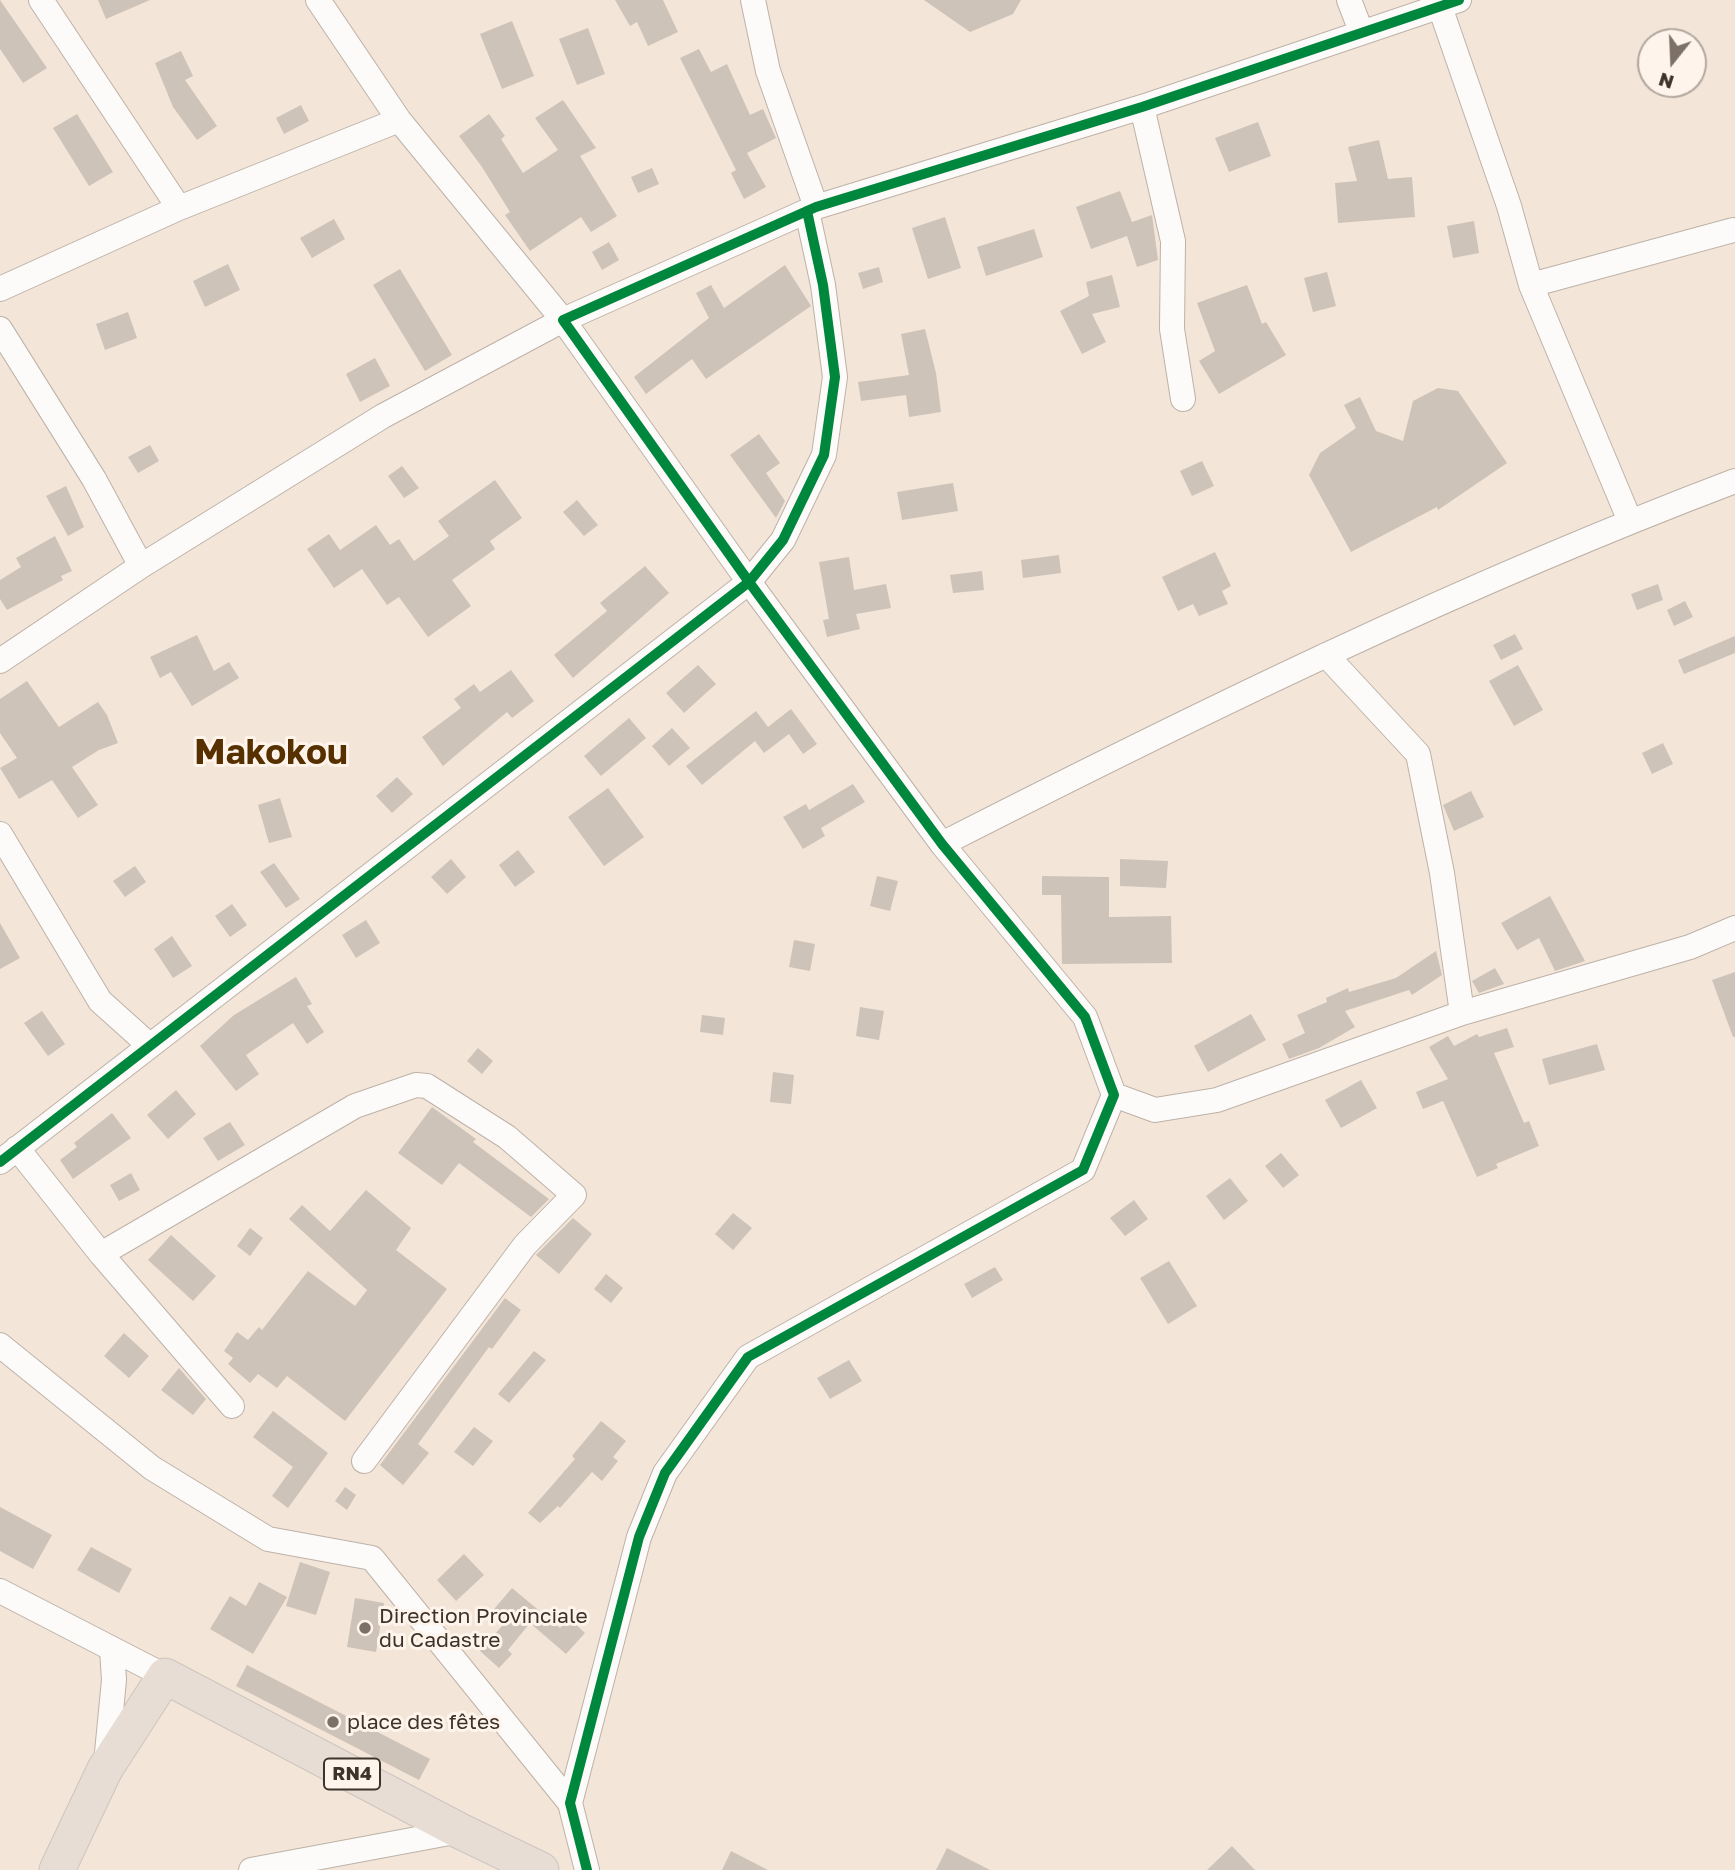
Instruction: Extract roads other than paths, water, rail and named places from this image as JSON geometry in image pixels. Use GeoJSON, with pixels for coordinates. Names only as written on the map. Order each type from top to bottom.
{"type":"FeatureCollection","features":[{"type":"Feature","properties":{"kind":"highway"},"geometry":{"type":"LineString","coordinates":[[57,1870],[105,1769],[165,1676]]}},
{"type":"Feature","properties":{"kind":"highway","name":"RN4"},"geometry":{"type":"LineString","coordinates":[[165,1676],[460,1831],[541,1870]]}},
{"type":"Feature","properties":{"kind":"street"},"geometry":{"type":"LineString","coordinates":[[41,0],[179,208]]}},
{"type":"Feature","properties":{"kind":"street"},"geometry":{"type":"LineString","coordinates":[[318,0],[399,120],[563,320],[749,582],[942,844],[1085,1017],[1114,1095],[1083,1170],[748,1357],[665,1473],[639,1537],[570,1803]]}},
{"type":"Feature","properties":{"kind":"street"},"geometry":{"type":"LineString","coordinates":[[232,1405],[102,1254],[9,1155],[749,582],[783,540],[824,455],[835,377],[811,209],[768,71],[752,0]]}},
{"type":"Feature","properties":{"kind":"street"},"geometry":{"type":"LineString","coordinates":[[1349,0],[1361,31]]}},
{"type":"Feature","properties":{"kind":"street"},"geometry":{"type":"LineString","coordinates":[[0,661],[141,566],[383,416],[563,320],[811,209],[1142,107],[1449,3],[1531,285],[1630,521]]}},
{"type":"Feature","properties":{"kind":"street"},"geometry":{"type":"LineString","coordinates":[[1142,107],[1173,241],[1172,329],[1183,399]]}},
{"type":"Feature","properties":{"kind":"street"},"geometry":{"type":"LineString","coordinates":[[0,289],[179,208],[399,120]]}},
{"type":"Feature","properties":{"kind":"street"},"geometry":{"type":"LineString","coordinates":[[1531,285],[1733,230]]}},
{"type":"Feature","properties":{"kind":"street"},"geometry":{"type":"LineString","coordinates":[[0,328],[94,479],[141,566]]}},
{"type":"Feature","properties":{"kind":"street"},"geometry":{"type":"LineString","coordinates":[[942,844],[1186,720],[1326,655],[1630,521],[1735,481]]}},
{"type":"Feature","properties":{"kind":"street"},"geometry":{"type":"LineString","coordinates":[[1326,655],[1418,754],[1442,873],[1462,1013]]}},
{"type":"Feature","properties":{"kind":"street"},"geometry":{"type":"LineString","coordinates":[[0,834],[100,1001],[149,1045]]}},
{"type":"Feature","properties":{"kind":"street"},"geometry":{"type":"LineString","coordinates":[[1114,1095],[1155,1110],[1217,1100],[1462,1013],[1690,947],[1735,928]]}},
{"type":"Feature","properties":{"kind":"street"},"geometry":{"type":"LineString","coordinates":[[102,1254],[355,1106],[406,1087],[427,1086],[507,1137],[574,1195],[525,1245],[364,1461]]}},
{"type":"Feature","properties":{"kind":"street"},"geometry":{"type":"LineString","coordinates":[[0,1345],[152,1468],[268,1539],[372,1558],[570,1803],[587,1870]]}},
{"type":"Feature","properties":{"kind":"street"},"geometry":{"type":"LineString","coordinates":[[0,1591],[165,1676]]}},
{"type":"Feature","properties":{"kind":"street"},"geometry":{"type":"LineString","coordinates":[[105,1769],[114,1681],[112,1649]]}},
{"type":"Feature","properties":{"kind":"street"},"geometry":{"type":"LineString","coordinates":[[251,1870],[460,1831]]}},
{"type":"Feature","properties":{"kind":"place","name":"Direction Provinciale du Cadastre"},"geometry":{"type":"Point","coordinates":[365,1628]}},
{"type":"Feature","properties":{"kind":"place","name":"place des fêtes"},"geometry":{"type":"Point","coordinates":[333,1722]}},
{"type":"Feature","properties":{"kind":"district","name":"Makokou"},"geometry":{"type":"Point","coordinates":[271,753]}}]}
